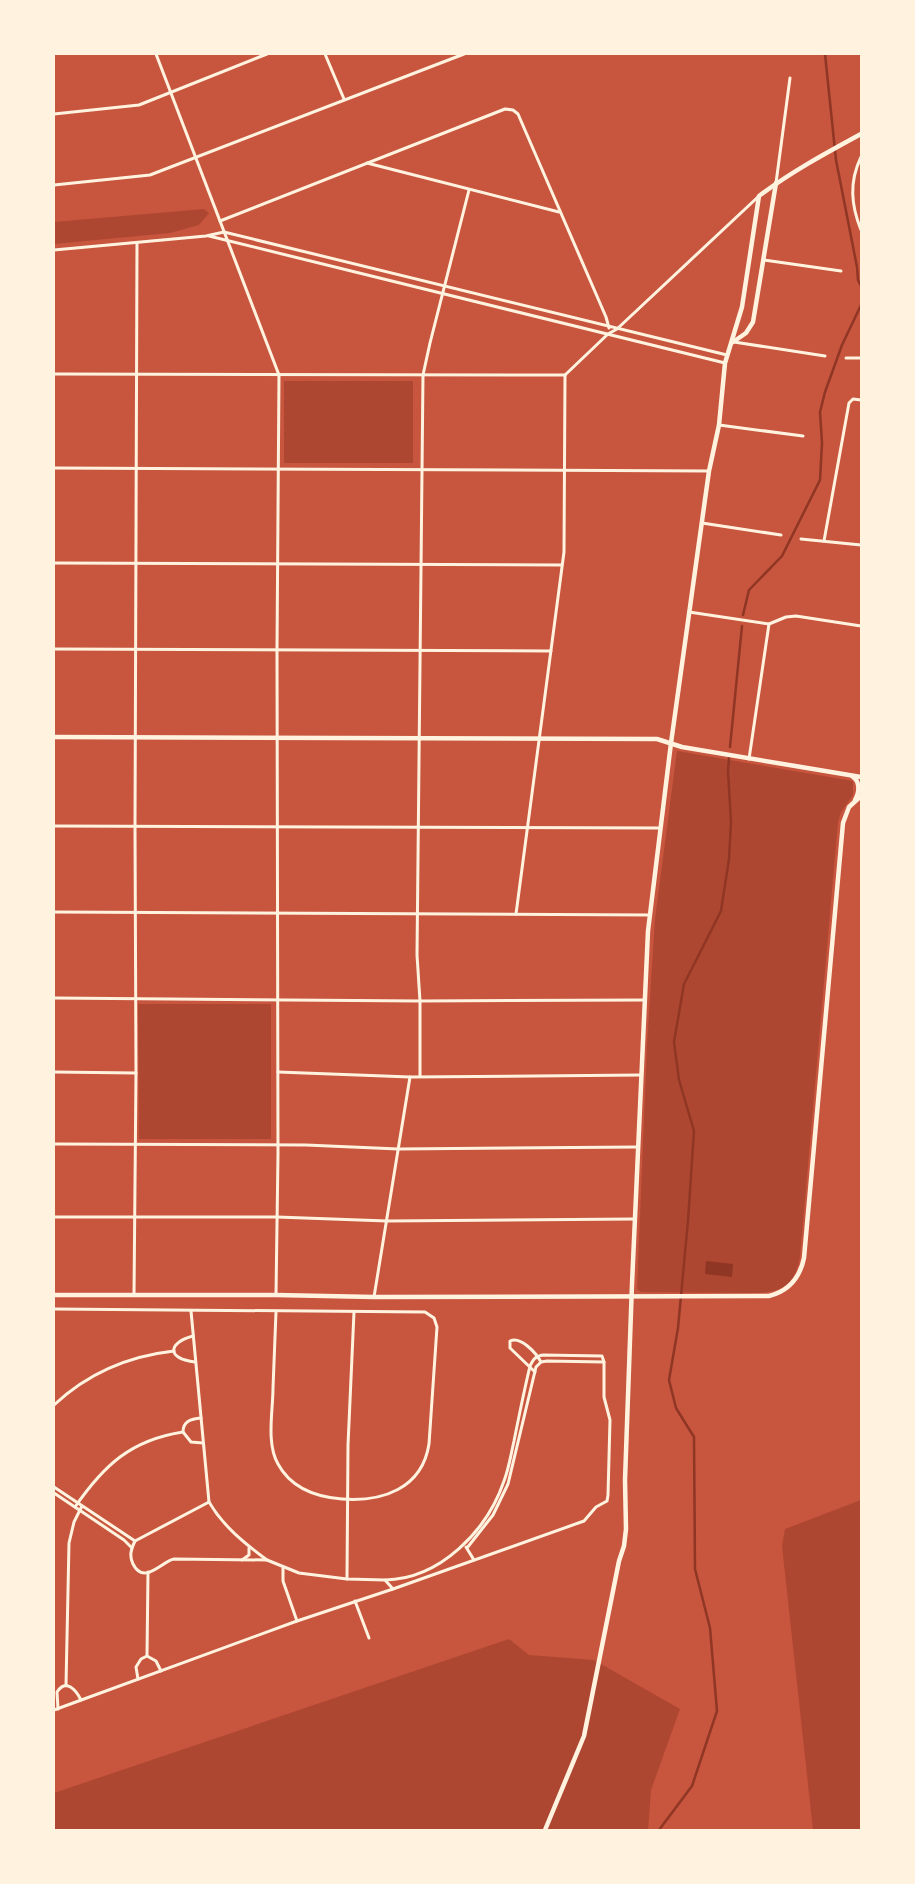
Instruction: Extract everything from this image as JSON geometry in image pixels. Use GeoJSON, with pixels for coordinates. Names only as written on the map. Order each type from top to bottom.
{"type":"FeatureCollection","features":[{"type":"Feature","properties":{"kind":"street"},"geometry":{"type":"LineString","coordinates":[[156,54],[279,374],[277,649],[279,738],[277,828],[278,1146],[276,1295]]}},
{"type":"Feature","properties":{"kind":"street"},"geometry":{"type":"LineString","coordinates":[[54,114],[132,106],[268,54]]}},
{"type":"Feature","properties":{"kind":"street"},"geometry":{"type":"LineString","coordinates":[[325,54],[344,99]]}},
{"type":"Feature","properties":{"kind":"street"},"geometry":{"type":"LineString","coordinates":[[54,184],[143,177],[464,54]]}},
{"type":"Feature","properties":{"kind":"street"},"geometry":{"type":"LineString","coordinates":[[733,342],[746,333],[754,322],[790,78]]}},
{"type":"Feature","properties":{"kind":"street"},"geometry":{"type":"LineString","coordinates":[[220,221],[505,109],[514,110],[518,114],[606,317],[609,327],[608,334]]}},
{"type":"Feature","properties":{"kind":"street"},"geometry":{"type":"LineString","coordinates":[[54,374],[564,375],[776,183],[861,134]]}},
{"type":"Feature","properties":{"kind":"street"},"geometry":{"type":"LineString","coordinates":[[861,157],[853,180],[852,192],[853,206],[861,230]]}},
{"type":"Feature","properties":{"kind":"street"},"geometry":{"type":"LineString","coordinates":[[367,163],[560,212]]}},
{"type":"Feature","properties":{"kind":"street"},"geometry":{"type":"LineString","coordinates":[[420,1076],[418,914],[423,375],[469,190]]}},
{"type":"Feature","properties":{"kind":"street"},"geometry":{"type":"LineString","coordinates":[[545,1830],[584,1736],[620,1558],[625,1542],[625,1480],[634,1219],[644,1000],[650,915],[689,612],[709,471],[719,425],[725,363],[733,342],[742,307],[760,196]]}},
{"type":"Feature","properties":{"kind":"street"},"geometry":{"type":"LineString","coordinates":[[54,250],[206,236],[224,232],[727,355]]}},
{"type":"Feature","properties":{"kind":"street"},"geometry":{"type":"LineString","coordinates":[[206,236],[725,363]]}},
{"type":"Feature","properties":{"kind":"street"},"geometry":{"type":"LineString","coordinates":[[134,1295],[136,1218],[137,243]]}},
{"type":"Feature","properties":{"kind":"street"},"geometry":{"type":"LineString","coordinates":[[308,260],[310,253]]}},
{"type":"Feature","properties":{"kind":"street"},"geometry":{"type":"LineString","coordinates":[[764,260],[841,271]]}},
{"type":"Feature","properties":{"kind":"street"},"geometry":{"type":"LineString","coordinates":[[733,342],[825,356]]}},
{"type":"Feature","properties":{"kind":"street"},"geometry":{"type":"LineString","coordinates":[[846,358],[861,358]]}},
{"type":"Feature","properties":{"kind":"street"},"geometry":{"type":"LineString","coordinates":[[516,914],[564,547],[564,375]]}},
{"type":"Feature","properties":{"kind":"street"},"geometry":{"type":"LineString","coordinates":[[824,541],[849,403],[853,399],[861,400]]}},
{"type":"Feature","properties":{"kind":"street"},"geometry":{"type":"LineString","coordinates":[[719,425],[802,436]]}},
{"type":"Feature","properties":{"kind":"street"},"geometry":{"type":"LineString","coordinates":[[54,468],[709,471]]}},
{"type":"Feature","properties":{"kind":"street"},"geometry":{"type":"LineString","coordinates":[[702,523],[781,535]]}},
{"type":"Feature","properties":{"kind":"street"},"geometry":{"type":"LineString","coordinates":[[801,539],[861,545]]}},
{"type":"Feature","properties":{"kind":"street"},"geometry":{"type":"LineString","coordinates":[[54,563],[561,565]]}},
{"type":"Feature","properties":{"kind":"street"},"geometry":{"type":"LineString","coordinates":[[689,612],[770,624],[786,617],[796,616],[861,626]]}},
{"type":"Feature","properties":{"kind":"street"},"geometry":{"type":"LineString","coordinates":[[749,759],[770,624]]}},
{"type":"Feature","properties":{"kind":"street"},"geometry":{"type":"LineString","coordinates":[[54,649],[551,651]]}},
{"type":"Feature","properties":{"kind":"street"},"geometry":{"type":"LineString","coordinates":[[54,737],[657,740],[749,759],[861,777]]}},
{"type":"Feature","properties":{"kind":"street"},"geometry":{"type":"LineString","coordinates":[[54,1295],[632,1298],[769,1296],[778,1294],[792,1284],[804,1258],[841,844],[845,818],[857,796],[857,781],[851,775]]}},
{"type":"Feature","properties":{"kind":"street"},"geometry":{"type":"LineString","coordinates":[[852,803],[861,796]]}},
{"type":"Feature","properties":{"kind":"street"},"geometry":{"type":"LineString","coordinates":[[54,826],[660,828]]}},
{"type":"Feature","properties":{"kind":"street"},"geometry":{"type":"LineString","coordinates":[[54,912],[650,915]]}},
{"type":"Feature","properties":{"kind":"street"},"geometry":{"type":"LineString","coordinates":[[54,998],[420,1001],[644,1000]]}},
{"type":"Feature","properties":{"kind":"street"},"geometry":{"type":"LineString","coordinates":[[54,1072],[136,1073]]}},
{"type":"Feature","properties":{"kind":"street"},"geometry":{"type":"LineString","coordinates":[[278,1072],[410,1077],[641,1075]]}},
{"type":"Feature","properties":{"kind":"street"},"geometry":{"type":"LineString","coordinates":[[374,1297],[410,1077]]}},
{"type":"Feature","properties":{"kind":"street"},"geometry":{"type":"LineString","coordinates":[[54,1144],[398,1149],[638,1147]]}},
{"type":"Feature","properties":{"kind":"street"},"geometry":{"type":"LineString","coordinates":[[54,1217],[387,1220],[634,1219]]}},
{"type":"Feature","properties":{"kind":"street"},"geometry":{"type":"LineString","coordinates":[[54,1309],[420,1312],[429,1315],[436,1321],[437,1327],[430,1436],[425,1459],[410,1481],[393,1493],[371,1499],[331,1498],[308,1492],[291,1481],[274,1456],[272,1436],[276,1312]]}},
{"type":"Feature","properties":{"kind":"street"},"geometry":{"type":"LineString","coordinates":[[191,1311],[209,1502],[225,1524],[249,1547],[267,1560],[299,1573],[347,1579],[385,1580],[408,1577],[430,1568],[464,1545],[490,1510],[504,1481],[530,1366],[537,1356]]}},
{"type":"Feature","properties":{"kind":"street"},"geometry":{"type":"LineString","coordinates":[[347,1579],[348,1445],[354,1312]]}},
{"type":"Feature","properties":{"kind":"street"},"geometry":{"type":"LineString","coordinates":[[193,1336],[178,1342],[174,1351],[180,1360],[195,1362]]}},
{"type":"Feature","properties":{"kind":"street"},"geometry":{"type":"LineString","coordinates":[[535,1372],[510,1348],[510,1341],[519,1340],[541,1362]]}},
{"type":"Feature","properties":{"kind":"street"},"geometry":{"type":"LineString","coordinates":[[54,1405],[95,1375],[138,1357],[174,1351]]}},
{"type":"Feature","properties":{"kind":"street"},"geometry":{"type":"LineString","coordinates":[[54,1710],[297,1621],[393,1589],[584,1520],[596,1507],[607,1501],[610,1420],[603,1392],[604,1362],[602,1356],[537,1356]]}},
{"type":"Feature","properties":{"kind":"street"},"geometry":{"type":"LineString","coordinates":[[467,1548],[493,1515],[508,1484],[536,1367],[541,1362],[604,1362]]}},
{"type":"Feature","properties":{"kind":"street"},"geometry":{"type":"LineString","coordinates":[[201,1418],[187,1422],[184,1425],[183,1432],[191,1442],[203,1443]]}},
{"type":"Feature","properties":{"kind":"street"},"geometry":{"type":"LineString","coordinates":[[77,1505],[107,1467],[132,1448],[156,1438],[183,1432]]}},
{"type":"Feature","properties":{"kind":"street"},"geometry":{"type":"LineString","coordinates":[[54,1487],[132,1548]]}},
{"type":"Feature","properties":{"kind":"street"},"geometry":{"type":"LineString","coordinates":[[54,1493],[77,1505]]}},
{"type":"Feature","properties":{"kind":"street"},"geometry":{"type":"LineString","coordinates":[[209,1502],[135,1541],[132,1548],[134,1566],[140,1571],[148,1572],[155,1571],[169,1560],[174,1559],[267,1560]]}},
{"type":"Feature","properties":{"kind":"street"},"geometry":{"type":"LineString","coordinates":[[81,1508],[135,1541]]}},
{"type":"Feature","properties":{"kind":"street"},"geometry":{"type":"LineString","coordinates":[[66,1685],[69,1543],[74,1522],[81,1508]]}},
{"type":"Feature","properties":{"kind":"street"},"geometry":{"type":"LineString","coordinates":[[464,1545],[474,1560]]}},
{"type":"Feature","properties":{"kind":"street"},"geometry":{"type":"LineString","coordinates":[[242,1560],[248,1555],[249,1547]]}},
{"type":"Feature","properties":{"kind":"street"},"geometry":{"type":"LineString","coordinates":[[283,1568],[283,1581],[297,1621]]}},
{"type":"Feature","properties":{"kind":"street"},"geometry":{"type":"LineString","coordinates":[[429,1575],[430,1568]]}},
{"type":"Feature","properties":{"kind":"street"},"geometry":{"type":"LineString","coordinates":[[147,1656],[148,1572]]}},
{"type":"Feature","properties":{"kind":"street"},"geometry":{"type":"LineString","coordinates":[[385,1580],[393,1589]]}},
{"type":"Feature","properties":{"kind":"street"},"geometry":{"type":"LineString","coordinates":[[355,1601],[369,1638]]}},
{"type":"Feature","properties":{"kind":"street"},"geometry":{"type":"LineString","coordinates":[[147,1656],[156,1661],[161,1671]]}},
{"type":"Feature","properties":{"kind":"street"},"geometry":{"type":"LineString","coordinates":[[138,1679],[136,1667],[141,1659],[147,1656]]}},
{"type":"Feature","properties":{"kind":"street"},"geometry":{"type":"LineString","coordinates":[[66,1685],[74,1689],[81,1700]]}},
{"type":"Feature","properties":{"kind":"street"},"geometry":{"type":"LineString","coordinates":[[58,1709],[57,1692],[66,1685]]}},
{"type":"Feature","properties":{"kind":"shaded area"},"geometry":{"type":"Polygon","coordinates":[[[204,209],[209,213],[199,225],[170,233],[54,244],[54,222],[204,209]]]}},
{"type":"Feature","properties":{"kind":"shaded area"},"geometry":{"type":"Polygon","coordinates":[[[284,381],[413,381],[413,463],[284,463],[284,381]]]}},
{"type":"Feature","properties":{"kind":"shaded area"},"geometry":{"type":"Polygon","coordinates":[[[677,751],[853,781],[853,795],[841,812],[838,822],[800,1257],[795,1274],[787,1285],[767,1292],[641,1292],[637,1289],[647,1045],[655,919],[677,751]]]}},
{"type":"Feature","properties":{"kind":"shaded area"},"geometry":{"type":"Polygon","coordinates":[[[138,1004],[271,1004],[271,1139],[139,1139],[138,1004]]]}},
{"type":"Feature","properties":{"kind":"shaded area"},"geometry":{"type":"Polygon","coordinates":[[[706,1261],[733,1264],[732,1277],[705,1274],[706,1261]]]}},
{"type":"Feature","properties":{"kind":"shaded area"},"geometry":{"type":"Polygon","coordinates":[[[861,1500],[861,1830],[813,1830],[782,1546],[785,1529],[861,1500]]]}},
{"type":"Feature","properties":{"kind":"shaded area"},"geometry":{"type":"Polygon","coordinates":[[[509,1639],[529,1655],[594,1660],[680,1709],[651,1790],[648,1830],[54,1830],[54,1793],[509,1639]]]}},
{"type":"Feature","properties":{"kind":"waterway"},"geometry":{"type":"LineString","coordinates":[[825,54],[836,160],[858,280],[861,286]]}},
{"type":"Feature","properties":{"kind":"waterway"},"geometry":{"type":"LineString","coordinates":[[743,615],[749,590],[782,556],[820,480],[822,443],[820,412],[842,345],[861,305]]}},
{"type":"Feature","properties":{"kind":"waterway"},"geometry":{"type":"LineString","coordinates":[[730,747],[742,626]]}},
{"type":"Feature","properties":{"kind":"waterway"},"geometry":{"type":"LineString","coordinates":[[659,1830],[692,1786],[717,1711],[710,1628],[695,1569],[694,1437],[676,1408],[669,1380],[678,1328],[694,1131],[679,1080],[674,1042],[684,984],[721,911],[729,859],[731,822],[729,758]]}}]}
